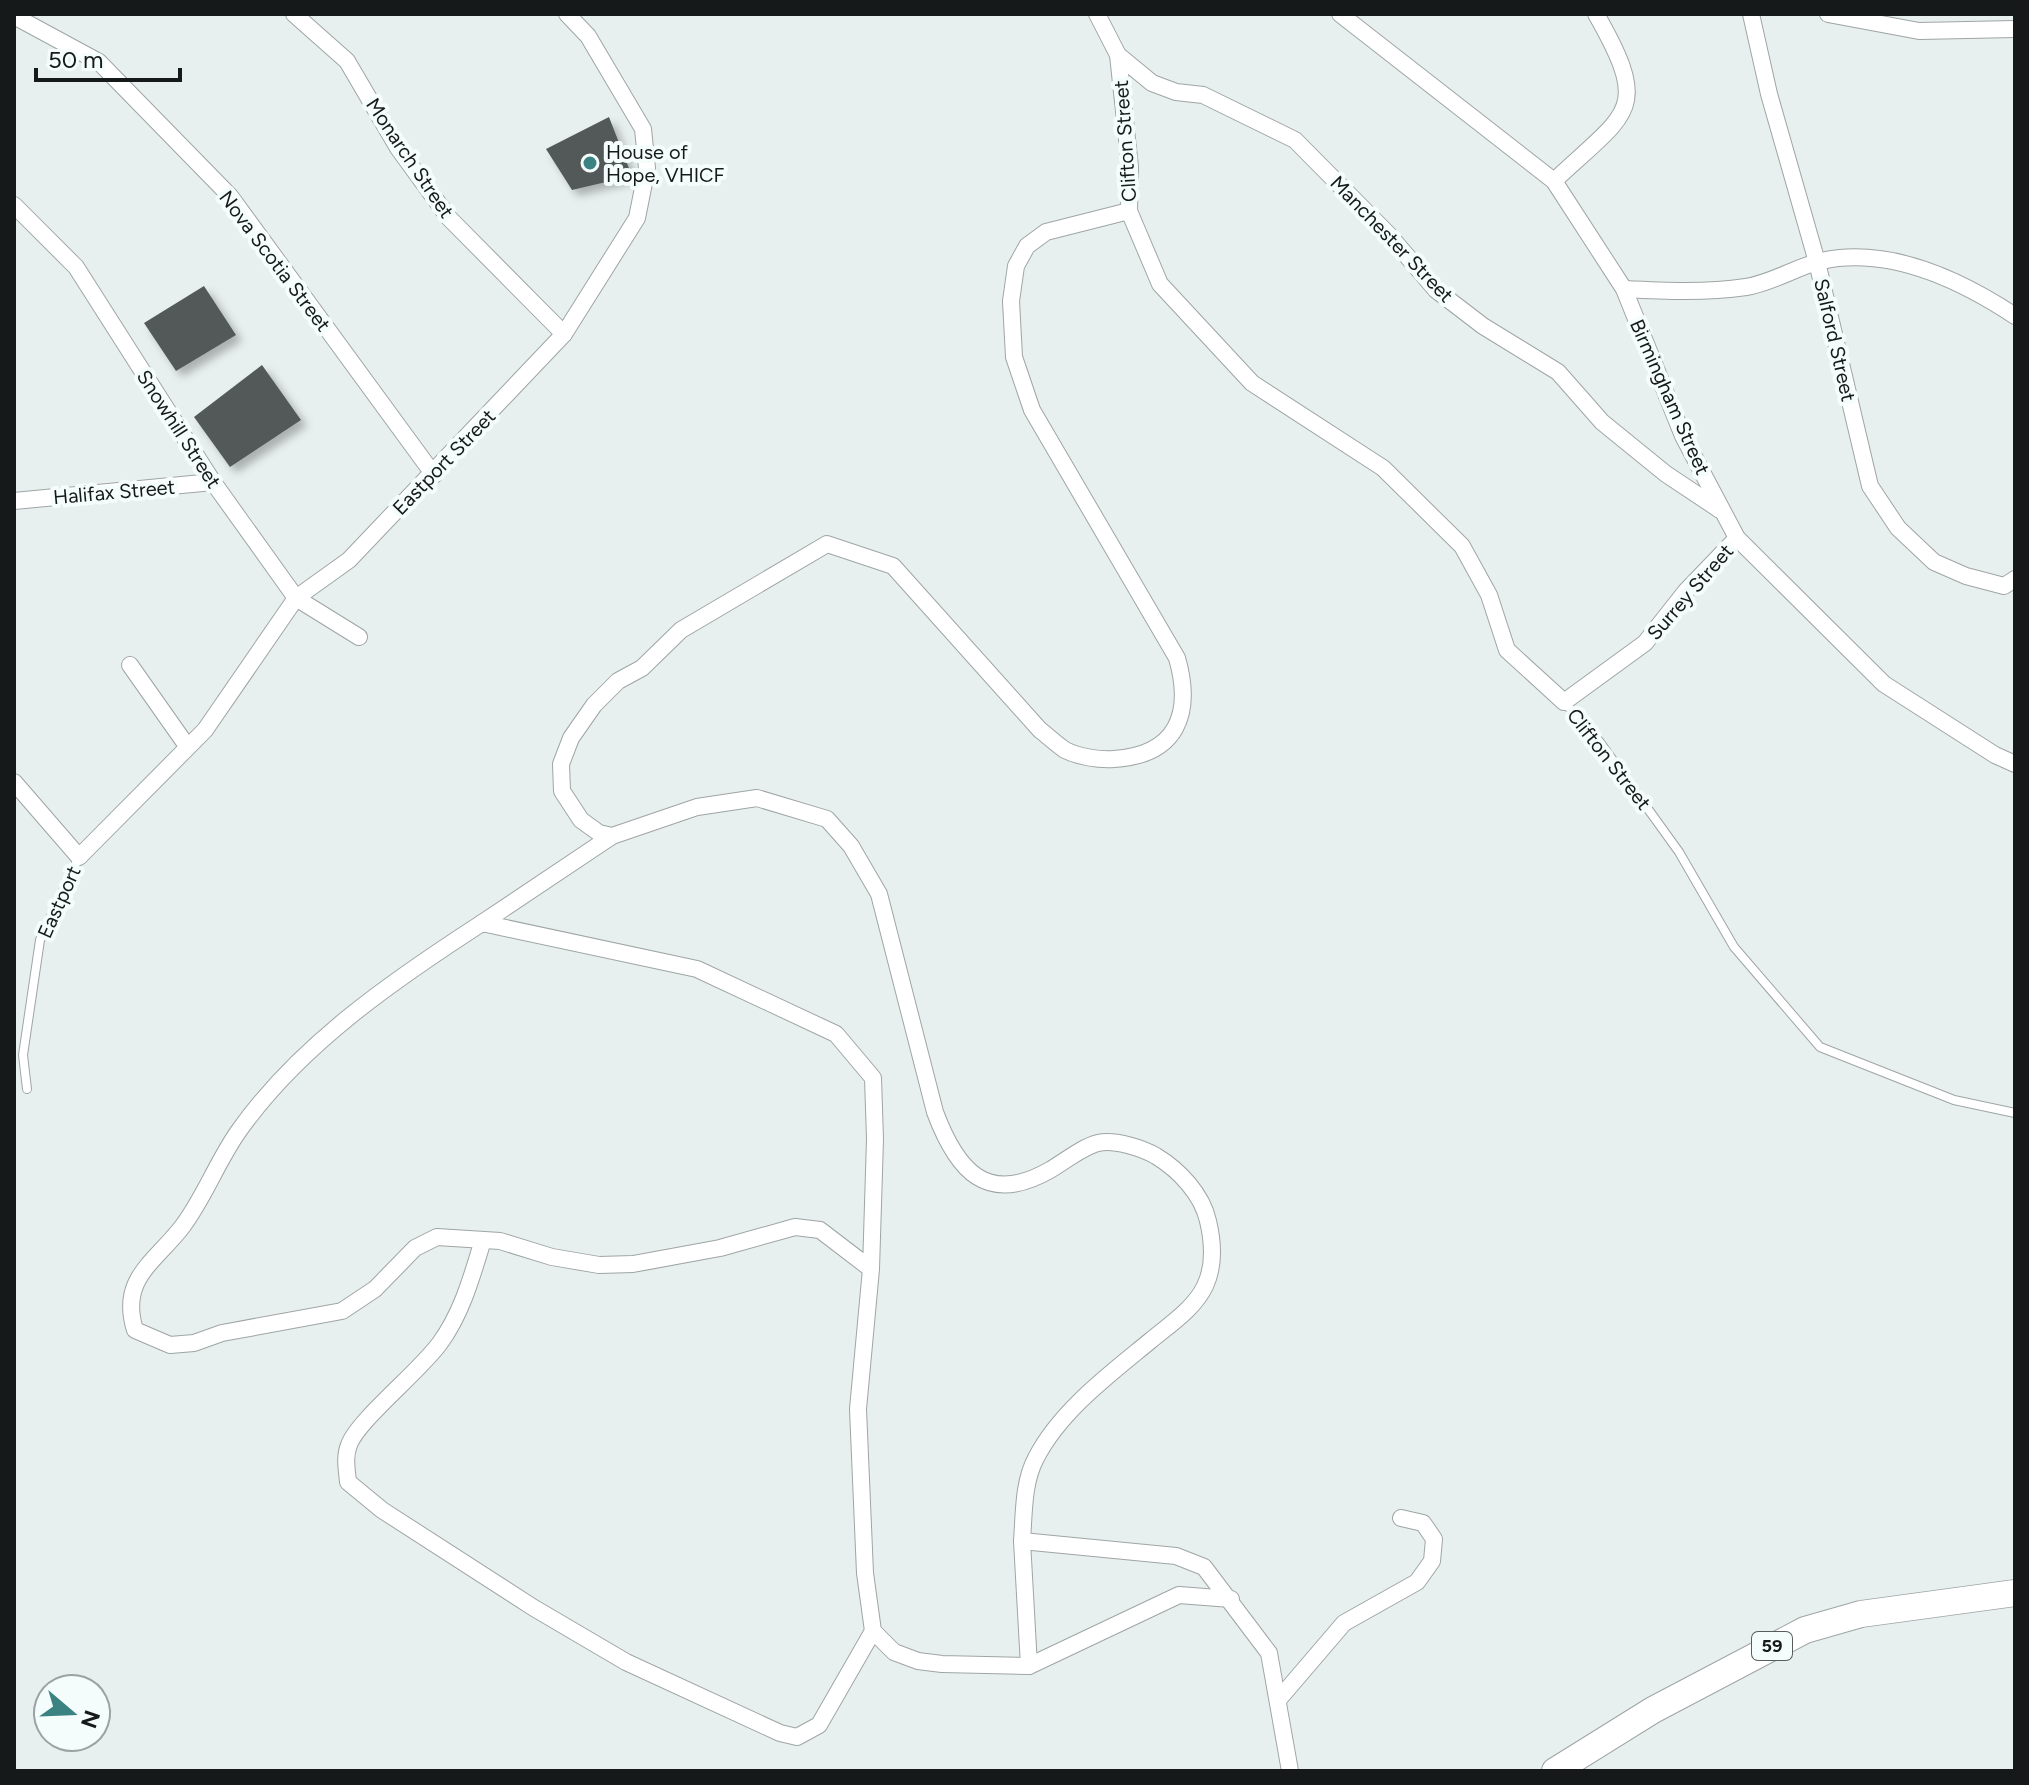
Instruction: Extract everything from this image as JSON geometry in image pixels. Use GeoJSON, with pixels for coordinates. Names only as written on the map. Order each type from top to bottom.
{"type":"FeatureCollection","features":[{"type":"Feature","properties":{"kind":"main road","name":"59"},"geometry":{"type":"LineString","coordinates":[[1555,1771],[1653,1710],[1805,1630],[1861,1614],[2015,1593]]}},
{"type":"Feature","properties":{"kind":"street","name":"Monarch Street"},"geometry":{"type":"LineString","coordinates":[[294,14],[347,61],[398,148],[449,218],[564,334]]}},
{"type":"Feature","properties":{"kind":"street","name":"Eastport Street"},"geometry":{"type":"LineString","coordinates":[[79,857],[205,730],[296,598],[349,560],[434,475],[564,334],[637,218],[647,168],[643,129],[588,36],[567,14]]}},
{"type":"Feature","properties":{"kind":"street","name":"Clifton Street"},"geometry":{"type":"LineString","coordinates":[[1097,14],[1118,55],[1130,167],[1129,211],[1160,284],[1252,383],[1383,468],[1462,546],[1489,595],[1507,650],[1564,702]]}},
{"type":"Feature","properties":{"kind":"street","name":"Birmingham Street"},"geometry":{"type":"LineString","coordinates":[[1340,14],[1554,181],[1624,289],[1683,436],[1737,538],[1884,684],[1995,755],[2015,764]]}},
{"type":"Feature","properties":{"kind":"street"},"geometry":{"type":"LineString","coordinates":[[1554,181],[1617,122],[1627,106],[1629,89],[1622,59],[1596,14]]}},
{"type":"Feature","properties":{"kind":"street","name":"Salford Street"},"geometry":{"type":"LineString","coordinates":[[1751,14],[1769,94],[1817,262],[1870,486],[1898,528],[1934,562],[1966,576],[2004,586],[2015,579]]}},
{"type":"Feature","properties":{"kind":"street"},"geometry":{"type":"LineString","coordinates":[[1828,14],[1919,31],[2015,29]]}},
{"type":"Feature","properties":{"kind":"street","name":"Nova Scotia Street"},"geometry":{"type":"LineString","coordinates":[[14,16],[99,62],[230,196],[434,475]]}},
{"type":"Feature","properties":{"kind":"street","name":"Manchester Street"},"geometry":{"type":"LineString","coordinates":[[1118,55],[1152,83],[1176,92],[1203,95],[1295,140],[1389,235],[1436,290],[1483,326],[1558,372],[1602,422],[1666,474],[1724,513]]}},
{"type":"Feature","properties":{"kind":"street","name":"Snowhill Street"},"geometry":{"type":"LineString","coordinates":[[14,205],[76,267],[213,482],[296,598],[359,637]]}},
{"type":"Feature","properties":{"kind":"street"},"geometry":{"type":"LineString","coordinates":[[612,836],[599,833],[581,820],[562,791],[561,764],[571,738],[594,705],[618,681],[642,668],[681,630],[827,544],[893,566],[1040,730],[1066,750],[1100,760],[1130,758],[1152,752],[1173,733],[1184,710],[1185,684],[1177,658],[1032,410],[1014,357],[1011,301],[1016,266],[1027,246],[1046,232],[1129,211]]}},
{"type":"Feature","properties":{"kind":"street"},"geometry":{"type":"LineString","coordinates":[[1624,289],[1677,292],[1748,287],[1817,262],[1850,256],[1925,268],[2015,316]]}},
{"type":"Feature","properties":{"kind":"street","name":"Halifax Street"},"geometry":{"type":"LineString","coordinates":[[14,501],[213,482]]}},
{"type":"Feature","properties":{"kind":"street","name":"Surrey Street"},"geometry":{"type":"LineString","coordinates":[[1564,702],[1645,643],[1686,591],[1737,538]]}},
{"type":"Feature","properties":{"kind":"street"},"geometry":{"type":"LineString","coordinates":[[130,665],[187,746]]}},
{"type":"Feature","properties":{"kind":"street"},"geometry":{"type":"LineString","coordinates":[[14,782],[79,857]]}},
{"type":"Feature","properties":{"kind":"street"},"geometry":{"type":"LineString","coordinates":[[871,1269],[820,1230],[795,1227],[720,1248],[633,1264],[599,1265],[483,1240],[437,1237],[415,1248],[375,1289],[342,1311],[222,1333],[194,1343],[170,1345],[135,1330],[128,1309],[135,1283],[155,1255],[182,1227],[239,1131],[298,1064],[398,978],[612,836],[697,807],[757,798],[827,819],[851,846],[879,894],[935,1112],[948,1147],[977,1179],[995,1186],[1013,1185],[1039,1176],[1099,1142],[1128,1145],[1170,1166],[1205,1207],[1214,1252],[1206,1285],[1190,1308],[1114,1371],[1064,1418],[1036,1458],[1027,1482],[1022,1541],[1029,1666]]}},
{"type":"Feature","properties":{"kind":"street"},"geometry":{"type":"LineString","coordinates":[[482,923],[697,969],[836,1034],[873,1078],[875,1139],[871,1269],[858,1409],[865,1573],[873,1631],[894,1652],[918,1661],[1029,1666],[1179,1595],[1231,1599]]}},
{"type":"Feature","properties":{"kind":"street"},"geometry":{"type":"LineString","coordinates":[[483,1240],[464,1301],[441,1342],[411,1378],[357,1430],[349,1444],[348,1482],[382,1510],[534,1608],[626,1662],[780,1733],[797,1737],[819,1725],[873,1631]]}},
{"type":"Feature","properties":{"kind":"street"},"geometry":{"type":"LineString","coordinates":[[1279,1699],[1344,1623],[1417,1582],[1426,1573],[1434,1539],[1423,1523],[1401,1518]]}},
{"type":"Feature","properties":{"kind":"street"},"geometry":{"type":"LineString","coordinates":[[1022,1541],[1176,1556],[1204,1567],[1269,1653],[1279,1699],[1279,1725],[1290,1771]]}},
{"type":"Feature","properties":{"kind":"lane","name":"Clifton Street"},"geometry":{"type":"LineString","coordinates":[[1564,702],[1599,741],[1679,852],[1734,947],[1820,1047],[1954,1100],[2015,1113]]}},
{"type":"Feature","properties":{"kind":"lane","name":"Eastport"},"geometry":{"type":"LineString","coordinates":[[27,1089],[23,1055],[40,940],[79,857]]}},
{"type":"Feature","properties":{"kind":"building","name":"House of Hope, VHICF"},"geometry":{"type":"Polygon","coordinates":[[[609,117],[632,176],[572,190],[546,149],[609,117]]]}},
{"type":"Feature","properties":{"kind":"building"},"geometry":{"type":"Polygon","coordinates":[[[204,286],[236,335],[176,371],[144,323],[204,286]]]}},
{"type":"Feature","properties":{"kind":"building"},"geometry":{"type":"Polygon","coordinates":[[[262,365],[301,420],[230,467],[194,417],[262,365]]]}},
{"type":"Feature","properties":{"kind":"place","name":"House of Hope, VHICF"},"geometry":{"type":"Point","coordinates":[590,163]}}]}
